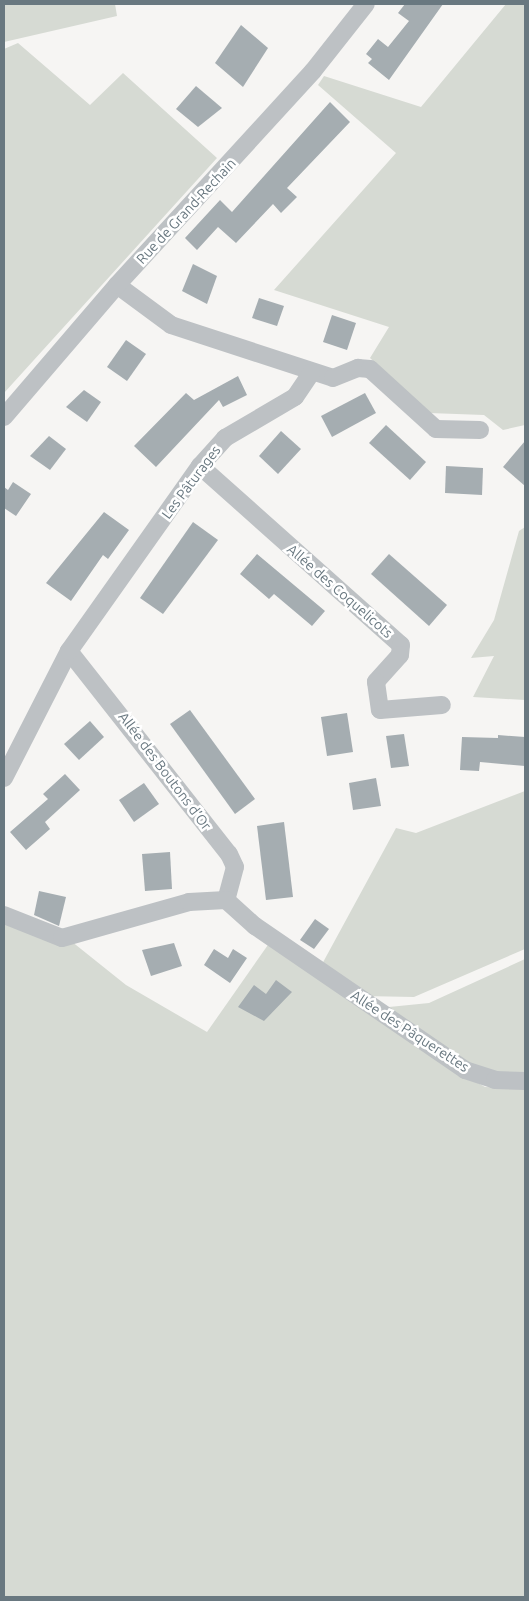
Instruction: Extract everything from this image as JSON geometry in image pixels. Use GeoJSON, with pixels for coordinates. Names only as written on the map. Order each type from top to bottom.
{"type":"FeatureCollection","features":[{"type":"Feature","properties":{"kind":"street","name":"Rue de Grand-Rechain"},"geometry":{"type":"LineString","coordinates":[[4,417],[117,285],[279,110],[366,4]]}},
{"type":"Feature","properties":{"kind":"street"},"geometry":{"type":"LineString","coordinates":[[117,285],[171,326],[311,373],[334,378],[358,368],[370,369],[436,429],[480,430]]}},
{"type":"Feature","properties":{"kind":"street","name":"Les Pâturages"},"geometry":{"type":"LineString","coordinates":[[4,778],[69,651],[200,466],[226,438],[295,397],[311,373]]}},
{"type":"Feature","properties":{"kind":"street","name":"Allée des Coquelicots"},"geometry":{"type":"LineString","coordinates":[[200,466],[401,645],[400,655],[376,682],[380,710],[442,705]]}},
{"type":"Feature","properties":{"kind":"street","name":"Allée des Boutons d’Or"},"geometry":{"type":"LineString","coordinates":[[69,651],[229,854],[235,867],[226,900]]}},
{"type":"Feature","properties":{"kind":"street"},"geometry":{"type":"LineString","coordinates":[[4,915],[62,938],[188,902],[226,900]]}},
{"type":"Feature","properties":{"kind":"street","name":"Allée des Pâquerettes"},"geometry":{"type":"LineString","coordinates":[[226,900],[327,976],[465,1070],[495,1080],[525,1082]]}},
{"type":"Feature","properties":{"kind":"shaded area"},"geometry":{"type":"Polygon","coordinates":[[[4,4],[115,4],[117,16],[4,42],[4,4]]]}},
{"type":"Feature","properties":{"kind":"shaded area"},"geometry":{"type":"Polygon","coordinates":[[[506,4],[525,4],[525,425],[503,430],[484,415],[429,413],[370,358],[389,327],[274,290],[396,153],[318,85],[324,76],[421,107],[506,4]]]}},
{"type":"Feature","properties":{"kind":"shaded area"},"geometry":{"type":"Polygon","coordinates":[[[18,43],[90,105],[123,73],[217,158],[4,393],[4,49],[18,43]]]}},
{"type":"Feature","properties":{"kind":"shaded area"},"geometry":{"type":"Polygon","coordinates":[[[525,527],[525,700],[473,697],[494,656],[471,658],[494,620],[519,531],[525,527]]]}},
{"type":"Feature","properties":{"kind":"shaded area"},"geometry":{"type":"Polygon","coordinates":[[[525,791],[525,949],[414,997],[363,996],[321,966],[396,828],[416,833],[525,791]]]}},
{"type":"Feature","properties":{"kind":"shaded area"},"geometry":{"type":"Polygon","coordinates":[[[4,921],[71,941],[126,985],[207,1032],[270,942],[429,1055],[485,1087],[525,1088],[525,1597],[4,1597],[4,921]]]}},
{"type":"Feature","properties":{"kind":"shaded area"},"geometry":{"type":"Polygon","coordinates":[[[525,959],[525,1076],[473,1069],[379,1008],[429,1003],[525,959]]]}},
{"type":"Feature","properties":{"kind":"building"},"geometry":{"type":"Polygon","coordinates":[[[405,4],[443,4],[389,80],[368,63],[372,59],[366,54],[378,39],[388,47],[409,21],[398,13],[405,4]]]}},
{"type":"Feature","properties":{"kind":"building"},"geometry":{"type":"Polygon","coordinates":[[[241,25],[268,48],[243,87],[215,63],[241,25]]]}},
{"type":"Feature","properties":{"kind":"building"},"geometry":{"type":"Polygon","coordinates":[[[196,86],[222,108],[198,127],[176,109],[196,86]]]}},
{"type":"Feature","properties":{"kind":"building"},"geometry":{"type":"Polygon","coordinates":[[[330,102],[350,122],[287,188],[297,197],[281,213],[273,204],[236,243],[218,227],[197,250],[185,238],[220,200],[232,212],[330,102]]]}},
{"type":"Feature","properties":{"kind":"building"},"geometry":{"type":"Polygon","coordinates":[[[193,264],[217,276],[207,304],[182,291],[193,264]]]}},
{"type":"Feature","properties":{"kind":"building"},"geometry":{"type":"Polygon","coordinates":[[[259,298],[284,306],[277,326],[252,318],[259,298]]]}},
{"type":"Feature","properties":{"kind":"building"},"geometry":{"type":"Polygon","coordinates":[[[332,315],[356,323],[347,350],[323,342],[332,315]]]}},
{"type":"Feature","properties":{"kind":"building"},"geometry":{"type":"Polygon","coordinates":[[[126,340],[146,354],[127,381],[107,367],[126,340]]]}},
{"type":"Feature","properties":{"kind":"building"},"geometry":{"type":"Polygon","coordinates":[[[238,376],[247,395],[223,407],[219,400],[156,467],[134,446],[186,393],[194,400],[238,376]]]}},
{"type":"Feature","properties":{"kind":"building"},"geometry":{"type":"Polygon","coordinates":[[[84,390],[101,402],[87,422],[66,407],[84,390]]]}},
{"type":"Feature","properties":{"kind":"building"},"geometry":{"type":"Polygon","coordinates":[[[365,393],[376,413],[332,437],[321,416],[365,393]]]}},
{"type":"Feature","properties":{"kind":"building"},"geometry":{"type":"Polygon","coordinates":[[[386,425],[426,462],[410,480],[369,443],[386,425]]]}},
{"type":"Feature","properties":{"kind":"building"},"geometry":{"type":"Polygon","coordinates":[[[281,431],[301,449],[278,474],[259,456],[281,431]]]}},
{"type":"Feature","properties":{"kind":"building"},"geometry":{"type":"Polygon","coordinates":[[[49,436],[66,449],[50,470],[30,456],[49,436]]]}},
{"type":"Feature","properties":{"kind":"building"},"geometry":{"type":"Polygon","coordinates":[[[525,441],[525,486],[503,467],[525,441]]]}},
{"type":"Feature","properties":{"kind":"building"},"geometry":{"type":"Polygon","coordinates":[[[446,466],[483,468],[482,495],[445,493],[446,466]]]}},
{"type":"Feature","properties":{"kind":"building"},"geometry":{"type":"Polygon","coordinates":[[[13,482],[31,494],[16,516],[4,508],[4,487],[8,490],[13,482]]]}},
{"type":"Feature","properties":{"kind":"building"},"geometry":{"type":"Polygon","coordinates":[[[104,512],[129,530],[108,559],[103,555],[71,601],[46,583],[104,512]]]}},
{"type":"Feature","properties":{"kind":"building"},"geometry":{"type":"Polygon","coordinates":[[[193,522],[218,540],[163,614],[140,598],[193,522]]]}},
{"type":"Feature","properties":{"kind":"building"},"geometry":{"type":"Polygon","coordinates":[[[257,554],[325,611],[312,626],[274,594],[269,599],[240,574],[257,554]]]}},
{"type":"Feature","properties":{"kind":"building"},"geometry":{"type":"Polygon","coordinates":[[[389,554],[447,605],[429,626],[371,574],[389,554]]]}},
{"type":"Feature","properties":{"kind":"building"},"geometry":{"type":"Polygon","coordinates":[[[190,710],[255,799],[235,814],[170,724],[190,710]]]}},
{"type":"Feature","properties":{"kind":"building"},"geometry":{"type":"Polygon","coordinates":[[[347,713],[353,752],[327,756],[321,717],[347,713]]]}},
{"type":"Feature","properties":{"kind":"building"},"geometry":{"type":"Polygon","coordinates":[[[90,721],[104,737],[79,760],[64,744],[90,721]]]}},
{"type":"Feature","properties":{"kind":"building"},"geometry":{"type":"Polygon","coordinates":[[[404,734],[409,766],[391,768],[386,736],[404,734]]]}},
{"type":"Feature","properties":{"kind":"building"},"geometry":{"type":"Polygon","coordinates":[[[498,735],[525,737],[525,766],[480,762],[479,771],[460,770],[462,737],[498,738],[498,735]]]}},
{"type":"Feature","properties":{"kind":"building"},"geometry":{"type":"Polygon","coordinates":[[[65,774],[80,790],[45,822],[50,829],[26,850],[10,832],[48,799],[43,794],[65,774]]]}},
{"type":"Feature","properties":{"kind":"building"},"geometry":{"type":"Polygon","coordinates":[[[376,778],[381,806],[353,810],[349,783],[376,778]]]}},
{"type":"Feature","properties":{"kind":"building"},"geometry":{"type":"Polygon","coordinates":[[[144,783],[159,804],[134,822],[119,800],[144,783]]]}},
{"type":"Feature","properties":{"kind":"building"},"geometry":{"type":"Polygon","coordinates":[[[284,822],[293,897],[266,900],[257,826],[284,822]]]}},
{"type":"Feature","properties":{"kind":"building"},"geometry":{"type":"Polygon","coordinates":[[[170,852],[172,889],[145,891],[142,854],[170,852]]]}},
{"type":"Feature","properties":{"kind":"building"},"geometry":{"type":"Polygon","coordinates":[[[39,891],[66,897],[59,926],[34,915],[39,891]]]}},
{"type":"Feature","properties":{"kind":"building"},"geometry":{"type":"Polygon","coordinates":[[[315,919],[329,929],[314,949],[300,940],[315,919]]]}},
{"type":"Feature","properties":{"kind":"building"},"geometry":{"type":"Polygon","coordinates":[[[174,943],[182,966],[151,976],[142,950],[174,943]]]}},
{"type":"Feature","properties":{"kind":"building"},"geometry":{"type":"Polygon","coordinates":[[[214,949],[228,958],[233,949],[247,958],[230,983],[204,965],[214,949]]]}},
{"type":"Feature","properties":{"kind":"building"},"geometry":{"type":"Polygon","coordinates":[[[276,980],[292,992],[264,1021],[238,1007],[254,985],[266,994],[276,980]]]}}]}
